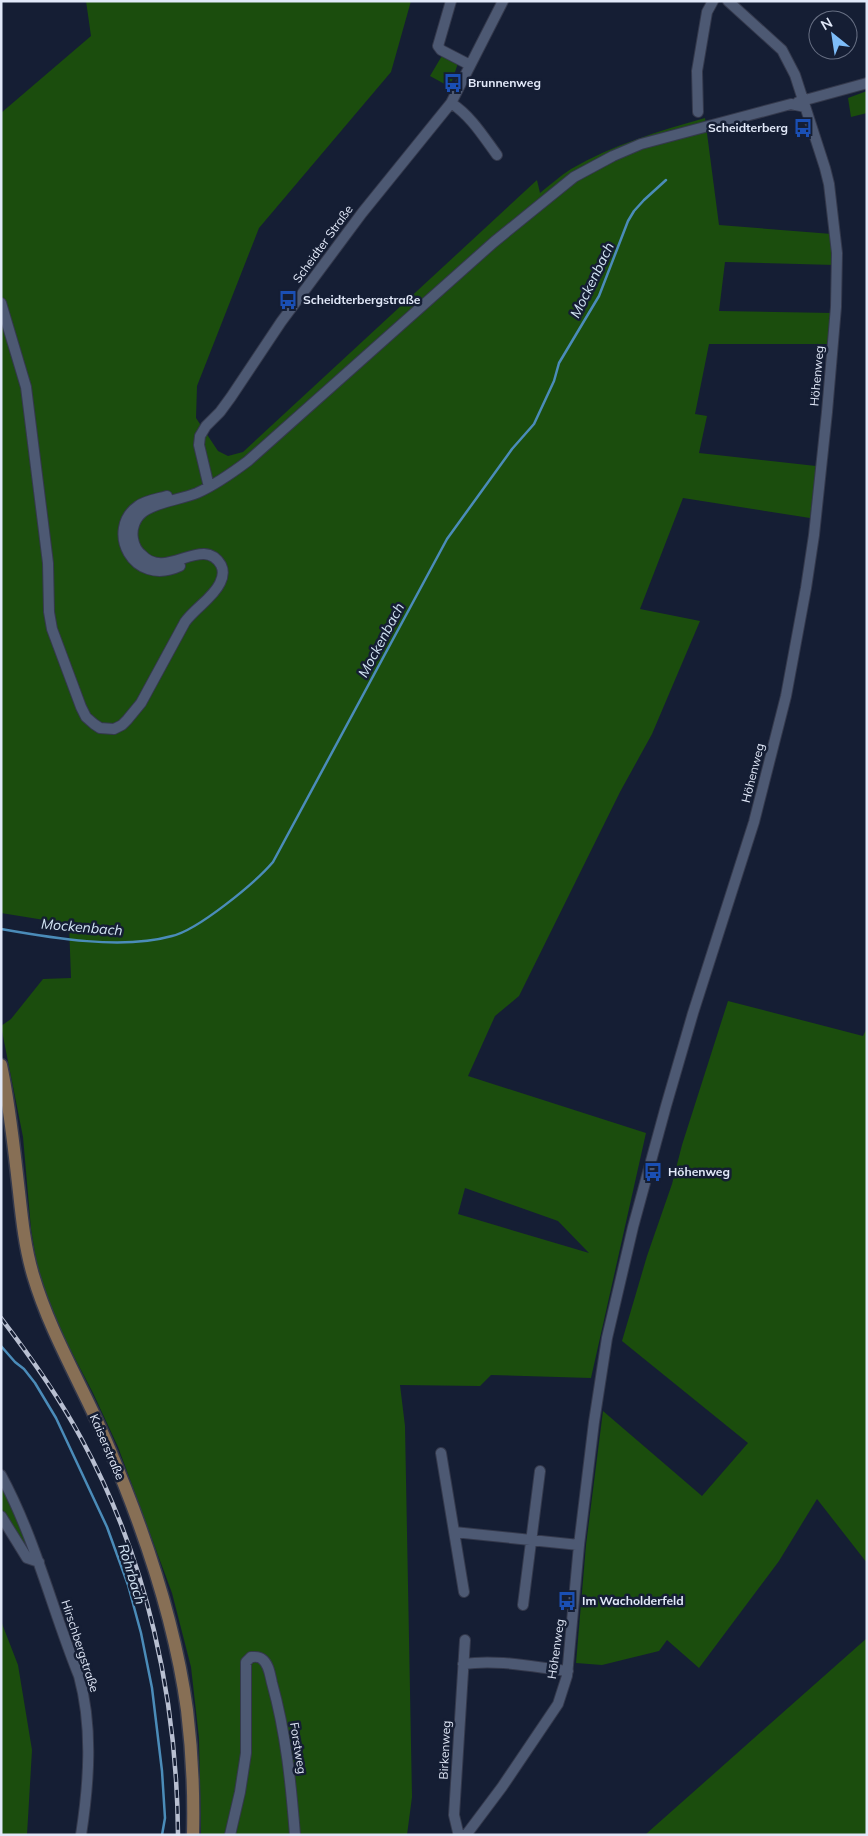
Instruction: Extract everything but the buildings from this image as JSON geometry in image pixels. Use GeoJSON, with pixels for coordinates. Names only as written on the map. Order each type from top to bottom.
{"type":"FeatureCollection","features":[{"type":"Feature","properties":{"kind":"main road","name":"Kaiserstraße"},"geometry":{"type":"LineString","coordinates":[[1,1064],[9,1102],[24,1238],[32,1274],[52,1327],[86,1396],[130,1501],[162,1598],[177,1654],[187,1710],[192,1769],[193,1835]]}},
{"type":"Feature","properties":{"kind":"street"},"geometry":{"type":"LineString","coordinates":[[451,1],[438,46],[441,50],[470,65]]}},
{"type":"Feature","properties":{"kind":"street","name":"Scheidter Straße"},"geometry":{"type":"LineString","coordinates":[[209,487],[199,445],[200,436],[206,426],[231,397],[282,322],[362,212],[451,103],[503,1]]}},
{"type":"Feature","properties":{"kind":"street"},"geometry":{"type":"LineString","coordinates":[[698,112],[697,71],[707,12],[713,1]]}},
{"type":"Feature","properties":{"kind":"street","name":"Höhenweg"},"geometry":{"type":"LineString","coordinates":[[466,1835],[502,1788],[558,1704],[568,1671],[579,1545],[594,1422],[607,1338],[630,1236],[693,1013],[754,822],[786,696],[810,562],[832,348],[838,253],[829,184],[791,66],[782,50],[728,1]]}},
{"type":"Feature","properties":{"kind":"street"},"geometry":{"type":"LineString","coordinates":[[1,304],[26,387],[48,563],[49,612],[52,629],[86,717],[100,728],[114,729],[127,720],[147,691],[185,622],[217,588],[223,576],[222,567],[216,558],[207,554],[197,554],[169,563],[155,563],[143,557],[134,545],[132,530],[142,512],[198,492],[229,476],[494,242],[574,177],[613,156],[641,144],[791,104],[804,104],[867,83]]}},
{"type":"Feature","properties":{"kind":"street"},"geometry":{"type":"LineString","coordinates":[[451,103],[464,111],[497,154]]}},
{"type":"Feature","properties":{"kind":"street"},"geometry":{"type":"LineString","coordinates":[[441,1453],[464,1592]]}},
{"type":"Feature","properties":{"kind":"street"},"geometry":{"type":"LineString","coordinates":[[523,1605],[540,1471]]}},
{"type":"Feature","properties":{"kind":"street","name":"Hirschbergstraße"},"geometry":{"type":"LineString","coordinates":[[1,1475],[15,1500],[79,1676],[84,1696],[87,1716],[88,1774],[81,1835]]}},
{"type":"Feature","properties":{"kind":"street"},"geometry":{"type":"LineString","coordinates":[[1,1516],[27,1558],[38,1562]]}},
{"type":"Feature","properties":{"kind":"street"},"geometry":{"type":"LineString","coordinates":[[454,1532],[579,1545]]}},
{"type":"Feature","properties":{"kind":"street","name":"Birkenweg"},"geometry":{"type":"LineString","coordinates":[[462,1835],[458,1832],[454,1815],[465,1640]]}},
{"type":"Feature","properties":{"kind":"street","name":"Forstweg"},"geometry":{"type":"LineString","coordinates":[[230,1835],[240,1792],[246,1753],[246,1662],[251,1657],[263,1659],[267,1666],[278,1705],[290,1779],[295,1835]]}},
{"type":"Feature","properties":{"kind":"street"},"geometry":{"type":"LineString","coordinates":[[463,1664],[478,1662],[512,1663],[568,1671]]}},
{"type":"Feature","properties":{"kind":"green space"},"geometry":{"type":"Polygon","coordinates":[[[86,1],[411,1],[391,72],[259,228],[197,386],[196,418],[218,451],[228,456],[243,452],[537,180],[540,193],[571,169],[587,160],[636,139],[705,118],[719,225],[832,234],[835,265],[725,262],[719,311],[832,313],[830,344],[709,344],[695,414],[707,416],[699,453],[816,466],[810,518],[683,498],[640,609],[700,621],[652,734],[620,792],[519,996],[495,1016],[468,1076],[646,1133],[591,1378],[491,1375],[480,1386],[400,1385],[405,1426],[412,1797],[407,1835],[201,1835],[199,1738],[191,1667],[172,1593],[118,1447],[93,1393],[57,1324],[38,1271],[31,1229],[23,1137],[1,1026],[11,1019],[43,979],[71,978],[69,924],[1,913],[1,113],[91,36],[86,1]],[[465,1188],[458,1214],[589,1253],[558,1221],[465,1188]]]}},
{"type":"Feature","properties":{"kind":"green space"},"geometry":{"type":"Polygon","coordinates":[[[443,54],[458,63],[450,87],[430,76],[443,54]]]}},
{"type":"Feature","properties":{"kind":"green space"},"geometry":{"type":"Polygon","coordinates":[[[867,91],[867,113],[851,117],[848,98],[867,91]]]}},
{"type":"Feature","properties":{"kind":"green space"},"geometry":{"type":"Polygon","coordinates":[[[728,1001],[863,1036],[867,1028],[867,1563],[817,1499],[779,1561],[699,1668],[667,1640],[659,1651],[602,1665],[576,1663],[586,1545],[603,1411],[702,1496],[748,1443],[622,1341],[728,1001]]]}},
{"type":"Feature","properties":{"kind":"green space"},"geometry":{"type":"Polygon","coordinates":[[[1,1485],[14,1510],[29,1553],[2,1509],[1,1485]]]}},
{"type":"Feature","properties":{"kind":"green space"},"geometry":{"type":"Polygon","coordinates":[[[1,1621],[18,1665],[32,1750],[27,1835],[1,1835],[1,1621]]]}},
{"type":"Feature","properties":{"kind":"green space"},"geometry":{"type":"Polygon","coordinates":[[[867,1638],[867,1835],[644,1835],[646,1834],[867,1638]]]}},
{"type":"Feature","properties":{"kind":"waterway","name":"Mockenbach"},"geometry":{"type":"LineString","coordinates":[[1,929],[64,939],[109,942],[131,942],[172,936],[196,925],[226,905],[273,862],[447,539],[512,449],[534,424],[554,381],[559,363],[599,296],[628,221],[644,200],[666,180]]}},
{"type":"Feature","properties":{"kind":"waterway","name":"Rohrbach"},"geometry":{"type":"LineString","coordinates":[[1,1346],[35,1383],[56,1418],[107,1527],[128,1585],[141,1633],[152,1688],[162,1771],[165,1818],[162,1835]]}},
{"type":"Feature","properties":{"kind":"railway"},"geometry":{"type":"LineString","coordinates":[[1,1318],[63,1406],[104,1484],[124,1532],[154,1630],[164,1681],[172,1732],[178,1835]]}},
{"type":"Feature","properties":{"kind":"place","name":"Brunnenweg"},"geometry":{"type":"Point","coordinates":[453,83]}},
{"type":"Feature","properties":{"kind":"place","name":"Scheidterberg"},"geometry":{"type":"Point","coordinates":[803,128]}},
{"type":"Feature","properties":{"kind":"place","name":"Scheidterbergstraße"},"geometry":{"type":"Point","coordinates":[288,300]}},
{"type":"Feature","properties":{"kind":"place","name":"Höhenweg"},"geometry":{"type":"Point","coordinates":[653,1172]}},
{"type":"Feature","properties":{"kind":"place","name":"Im Wacholderfeld"},"geometry":{"type":"Point","coordinates":[567,1601]}}]}
